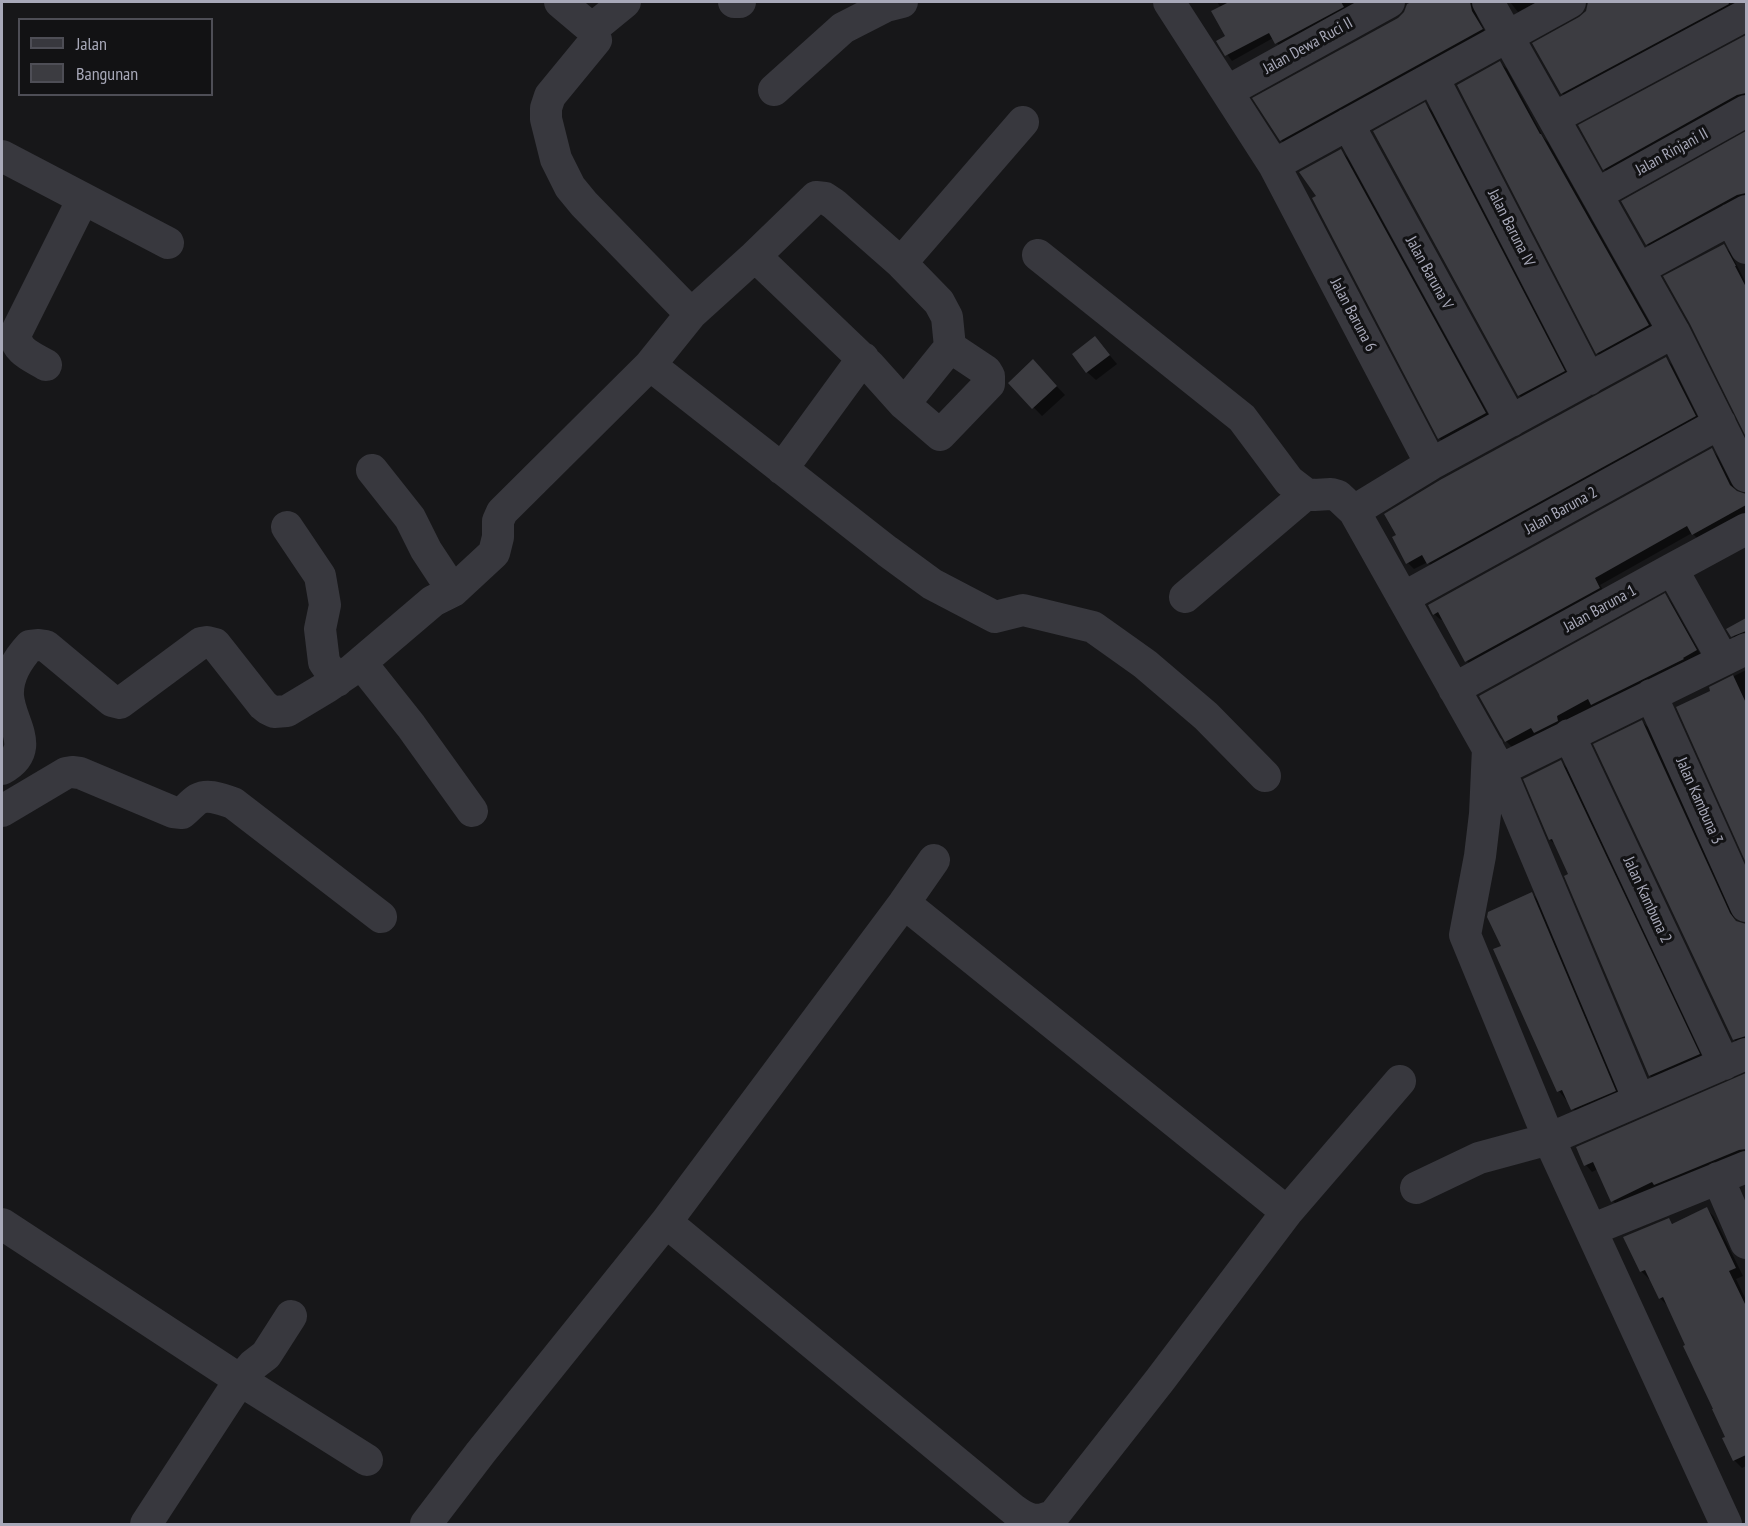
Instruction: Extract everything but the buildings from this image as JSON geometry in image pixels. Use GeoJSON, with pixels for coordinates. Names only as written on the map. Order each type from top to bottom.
{"type":"FeatureCollection","features":[{"type":"Feature","properties":{"kind":"street"},"geometry":{"type":"LineString","coordinates":[[560,2],[592,29],[596,38],[550,96],[546,108],[546,118],[556,159],[570,188],[691,314]]}},
{"type":"Feature","properties":{"kind":"street"},"geometry":{"type":"LineString","coordinates":[[592,29],[625,2]]}},
{"type":"Feature","properties":{"kind":"street"},"geometry":{"type":"LineString","coordinates":[[734,2],[740,2]]}},
{"type":"Feature","properties":{"kind":"street"},"geometry":{"type":"LineString","coordinates":[[774,90],[843,28],[886,6],[902,2]]}},
{"type":"Feature","properties":{"kind":"street","name":"Jalan Dewa Ruci II"},"geometry":{"type":"LineString","coordinates":[[1227,91],[1389,2]]}},
{"type":"Feature","properties":{"kind":"street"},"geometry":{"type":"LineString","coordinates":[[1488,2],[1674,332],[1746,476]]}},
{"type":"Feature","properties":{"kind":"street"},"geometry":{"type":"LineString","coordinates":[[1274,165],[1569,2]]}},
{"type":"Feature","properties":{"kind":"street","name":"Jalan Baruna 6"},"geometry":{"type":"LineString","coordinates":[[1176,4],[1274,165],[1431,464]]}},
{"type":"Feature","properties":{"kind":"street"},"geometry":{"type":"LineString","coordinates":[[1554,118],[1746,15]]}},
{"type":"Feature","properties":{"kind":"street","name":"Jalan Baruna IV"},"geometry":{"type":"LineString","coordinates":[[1433,78],[1589,378]]}},
{"type":"Feature","properties":{"kind":"street","name":"Jalan Rinjani II"},"geometry":{"type":"LineString","coordinates":[[1597,194],[1746,111]]}},
{"type":"Feature","properties":{"kind":"street"},"geometry":{"type":"LineString","coordinates":[[901,262],[1023,122]]}},
{"type":"Feature","properties":{"kind":"street","name":"Jalan Baruna V"},"geometry":{"type":"LineString","coordinates":[[1348,124],[1511,421]]}},
{"type":"Feature","properties":{"kind":"street"},"geometry":{"type":"LineString","coordinates":[[2,156],[168,243]]}},
{"type":"Feature","properties":{"kind":"street"},"geometry":{"type":"LineString","coordinates":[[2,769],[9,765],[19,753],[21,740],[8,696],[10,675],[16,662],[30,646],[46,646],[112,701],[120,703],[201,643],[207,642],[215,644],[263,705],[274,712],[286,711],[349,672],[433,601],[453,591],[494,553],[498,537],[498,521],[502,512],[650,365],[691,314],[816,197],[820,196],[834,204],[901,262],[939,302],[947,317],[950,347],[904,404]]}},
{"type":"Feature","properties":{"kind":"street"},"geometry":{"type":"LineString","coordinates":[[46,365],[21,349],[15,342],[16,333],[83,199]]}},
{"type":"Feature","properties":{"kind":"street"},"geometry":{"type":"LineString","coordinates":[[1639,269],[1739,215],[1746,248]]}},
{"type":"Feature","properties":{"kind":"street"},"geometry":{"type":"LineString","coordinates":[[1038,255],[1242,418],[1289,481],[1306,494],[1335,495],[1354,511],[1494,759],[1639,1100]]}},
{"type":"Feature","properties":{"kind":"street"},"geometry":{"type":"LineString","coordinates":[[755,256],[863,358],[904,404],[938,435],[942,435],[988,384],[989,376],[986,371],[950,347]]}},
{"type":"Feature","properties":{"kind":"street"},"geometry":{"type":"LineString","coordinates":[[1354,511],[1431,464],[1674,332]]}},
{"type":"Feature","properties":{"kind":"street"},"geometry":{"type":"LineString","coordinates":[[782,469],[863,358]]}},
{"type":"Feature","properties":{"kind":"street"},"geometry":{"type":"LineString","coordinates":[[650,365],[932,584],[995,617],[1023,610],[1093,627],[1145,664],[1206,716],[1265,776]]}},
{"type":"Feature","properties":{"kind":"street","name":"Jalan Baruna 2"},"geometry":{"type":"LineString","coordinates":[[1403,598],[1720,423]]}},
{"type":"Feature","properties":{"kind":"street"},"geometry":{"type":"LineString","coordinates":[[372,470],[410,518],[426,550],[453,591]]}},
{"type":"Feature","properties":{"kind":"street"},"geometry":{"type":"LineString","coordinates":[[1185,597],[1306,494]]}},
{"type":"Feature","properties":{"kind":"street"},"geometry":{"type":"LineString","coordinates":[[287,527],[320,576],[326,605],[320,629],[324,662],[349,672],[411,726],[472,811]]}},
{"type":"Feature","properties":{"kind":"street","name":"Jalan Baruna 1"},"geometry":{"type":"LineString","coordinates":[[1455,689],[1746,529]]}},
{"type":"Feature","properties":{"kind":"street"},"geometry":{"type":"LineString","coordinates":[[1494,759],[1569,735],[1651,695],[1739,658],[1672,569]]}},
{"type":"Feature","properties":{"kind":"street","name":"Jalan Kambuna 3"},"geometry":{"type":"LineString","coordinates":[[1651,695],[1746,906]]}},
{"type":"Feature","properties":{"kind":"street","name":"Jalan Kambuna 2"},"geometry":{"type":"LineString","coordinates":[[1569,735],[1735,1059]]}},
{"type":"Feature","properties":{"kind":"street"},"geometry":{"type":"LineString","coordinates":[[1494,759],[1480,856],[1465,935],[1549,1139],[1726,1524]]}},
{"type":"Feature","properties":{"kind":"street"},"geometry":{"type":"LineString","coordinates":[[2,811],[72,771],[173,812],[182,813],[198,799],[210,796],[221,799],[233,803],[381,917]]}},
{"type":"Feature","properties":{"kind":"street"},"geometry":{"type":"LineString","coordinates":[[426,1524],[666,1222],[934,860]]}},
{"type":"Feature","properties":{"kind":"street"},"geometry":{"type":"LineString","coordinates":[[904,903],[1287,1212]]}},
{"type":"Feature","properties":{"kind":"street"},"geometry":{"type":"LineString","coordinates":[[1416,1188],[1479,1158],[1549,1139],[1735,1059]]}},
{"type":"Feature","properties":{"kind":"street"},"geometry":{"type":"LineString","coordinates":[[666,1222],[1014,1510],[1031,1520],[1044,1520],[1054,1515],[1287,1212],[1400,1081]]}},
{"type":"Feature","properties":{"kind":"street"},"geometry":{"type":"LineString","coordinates":[[1591,1230],[1746,1167]]}},
{"type":"Feature","properties":{"kind":"street"},"geometry":{"type":"LineString","coordinates":[[1718,1178],[1746,1243]]}},
{"type":"Feature","properties":{"kind":"street"},"geometry":{"type":"LineString","coordinates":[[2,1224],[367,1460]]}},
{"type":"Feature","properties":{"kind":"street"},"geometry":{"type":"LineString","coordinates":[[146,1524],[240,1380],[253,1365],[267,1355],[291,1316]]}}]}
